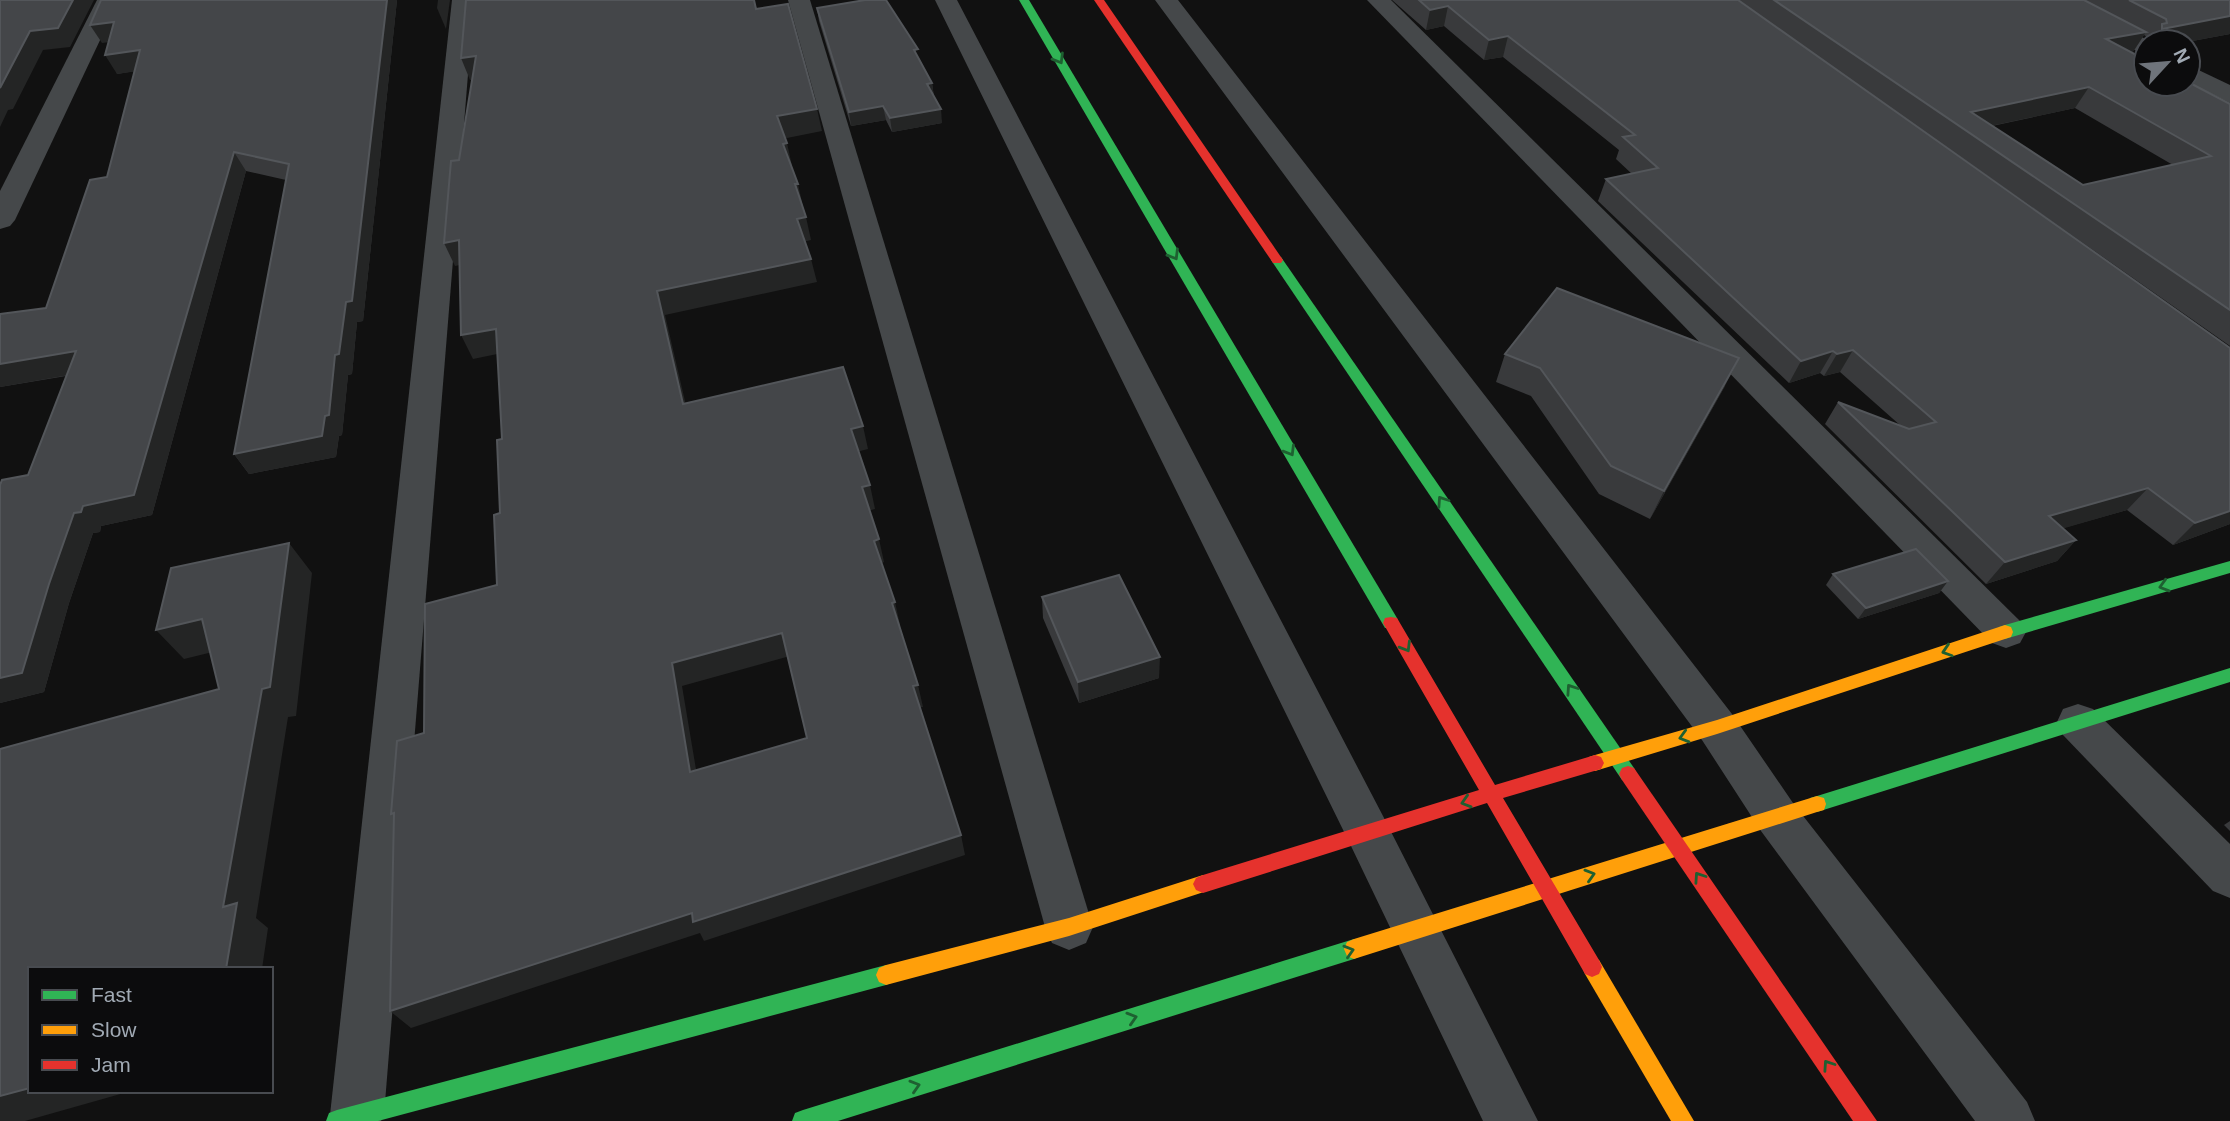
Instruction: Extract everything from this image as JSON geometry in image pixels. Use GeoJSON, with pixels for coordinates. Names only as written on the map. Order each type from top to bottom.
{"type":"FeatureCollection","features":[{"type":"Feature","properties":{"kind":"main road"},"geometry":{"type":"LineString","coordinates":[[1024,0],[1683,1121]]}},
{"type":"Feature","properties":{"kind":"main road"},"geometry":{"type":"LineString","coordinates":[[1099,0],[1866,1121]]}},
{"type":"Feature","properties":{"kind":"main road"},"geometry":{"type":"LineString","coordinates":[[347,1118],[1069,927],[1367,831],[1717,727],[2006,632],[2230,567]]}},
{"type":"Feature","properties":{"kind":"main road"},"geometry":{"type":"LineString","coordinates":[[803,1121],[877,1110],[1415,930],[2230,675]]}},
{"type":"Feature","properties":{"kind":"street"},"geometry":{"type":"LineString","coordinates":[[0,219],[108,0]]}},
{"type":"Feature","properties":{"kind":"street"},"geometry":{"type":"LineString","coordinates":[[347,1118],[463,0]]}},
{"type":"Feature","properties":{"kind":"street"},"geometry":{"type":"LineString","coordinates":[[799,0],[1069,927]]}},
{"type":"Feature","properties":{"kind":"street"},"geometry":{"type":"LineString","coordinates":[[946,0],[1511,1121]]}},
{"type":"Feature","properties":{"kind":"street"},"geometry":{"type":"LineString","coordinates":[[1166,0],[1717,727],[1777,817],[2008,1121]]}},
{"type":"Feature","properties":{"kind":"street"},"geometry":{"type":"LineString","coordinates":[[1378,0],[2006,632]]}},
{"type":"Feature","properties":{"kind":"street"},"geometry":{"type":"LineString","coordinates":[[2056,0],[2132,41]]}},
{"type":"Feature","properties":{"kind":"street"},"geometry":{"type":"LineString","coordinates":[[2202,80],[2230,95]]}},
{"type":"Feature","properties":{"kind":"street"},"geometry":{"type":"LineString","coordinates":[[2078,722],[2230,876]]}},
{"type":"Feature","properties":{"kind":"building"},"geometry":{"type":"Polygon","coordinates":[[[0,0],[73,0],[58,28],[30,31],[0,88],[0,0]]]}},
{"type":"Feature","properties":{"kind":"building"},"geometry":{"type":"Polygon","coordinates":[[[101,0],[387,0],[352,301],[346,302],[339,354],[335,355],[329,415],[325,416],[322,436],[234,454],[289,164],[234,152],[134,495],[83,506],[81,512],[74,513],[22,673],[0,678],[0,485],[2,480],[28,475],[76,351],[0,364],[0,314],[46,308],[90,180],[107,177],[140,50],[105,55],[114,22],[90,25],[101,0]]]}},
{"type":"Feature","properties":{"kind":"building"},"geometry":{"type":"Polygon","coordinates":[[[466,0],[754,0],[756,9],[788,4],[817,109],[777,116],[787,143],[783,144],[798,184],[795,184],[806,217],[797,219],[811,259],[657,291],[683,404],[843,367],[863,426],[851,429],[870,485],[862,487],[879,539],[874,541],[895,602],[892,603],[918,685],[913,686],[961,835],[693,922],[692,913],[390,1011],[394,813],[391,814],[397,741],[424,733],[425,604],[497,585],[494,515],[500,513],[497,440],[502,439],[496,329],[461,335],[459,240],[444,243],[451,161],[459,160],[476,56],[461,58],[466,0]],[[782,633],[672,663],[690,772],[807,738],[782,633]]]}},
{"type":"Feature","properties":{"kind":"building"},"geometry":{"type":"Polygon","coordinates":[[[865,0],[886,0],[918,49],[914,50],[932,83],[927,84],[941,109],[890,118],[883,106],[849,112],[817,8],[865,0]]]}},
{"type":"Feature","properties":{"kind":"building"},"geometry":{"type":"Polygon","coordinates":[[[1419,0],[1738,0],[2230,348],[2230,511],[2195,523],[2148,488],[2049,516],[2076,540],[2005,562],[1838,402],[1909,429],[1936,422],[1853,350],[1837,354],[1833,351],[1801,361],[1606,179],[1658,168],[1623,137],[1635,135],[1508,36],[1489,40],[1448,6],[1430,10],[1419,0]]]}},
{"type":"Feature","properties":{"kind":"building"},"geometry":{"type":"Polygon","coordinates":[[[1774,0],[2084,0],[2138,28],[2132,28],[2132,34],[2106,39],[2132,53],[2132,98],[2202,98],[2202,89],[2230,104],[2230,310],[1774,0]],[[2089,87],[1971,112],[2083,185],[2211,156],[2089,87]]]}},
{"type":"Feature","properties":{"kind":"building"},"geometry":{"type":"Polygon","coordinates":[[[2129,0],[2230,0],[2230,16],[2162,28],[2162,24],[2167,23],[2166,19],[2129,0]]]}},
{"type":"Feature","properties":{"kind":"building"},"geometry":{"type":"Polygon","coordinates":[[[1557,288],[1739,358],[1664,491],[1611,466],[1540,368],[1505,354],[1557,288]]]}},
{"type":"Feature","properties":{"kind":"building"},"geometry":{"type":"Polygon","coordinates":[[[289,543],[270,687],[262,689],[223,907],[237,903],[226,967],[28,967],[28,1089],[0,1096],[0,749],[219,689],[202,619],[156,630],[171,568],[289,543]]]}},
{"type":"Feature","properties":{"kind":"building"},"geometry":{"type":"Polygon","coordinates":[[[1916,549],[1948,581],[1866,608],[1833,574],[1916,549]]]}},
{"type":"Feature","properties":{"kind":"building"},"geometry":{"type":"Polygon","coordinates":[[[1119,575],[1160,657],[1078,682],[1042,597],[1119,575]]]}},
{"type":"Feature","properties":{"kind":"traffic: fast"},"geometry":{"type":"LineString","coordinates":[[1024,0],[1391,623]]}},
{"type":"Feature","properties":{"kind":"traffic: fast"},"geometry":{"type":"LineString","coordinates":[[1277,260],[1628,774]]}},
{"type":"Feature","properties":{"kind":"traffic: fast"},"geometry":{"type":"LineString","coordinates":[[2005,632],[2230,567]]}},
{"type":"Feature","properties":{"kind":"traffic: fast"},"geometry":{"type":"LineString","coordinates":[[1817,804],[2230,675]]}},
{"type":"Feature","properties":{"kind":"traffic: fast"},"geometry":{"type":"LineString","coordinates":[[803,1121],[1354,949]]}},
{"type":"Feature","properties":{"kind":"traffic: fast"},"geometry":{"type":"LineString","coordinates":[[337,1121],[886,975]]}},
{"type":"Feature","properties":{"kind":"traffic: slow"},"geometry":{"type":"LineString","coordinates":[[1595,763],[1717,727],[2005,632]]}},
{"type":"Feature","properties":{"kind":"traffic: slow"},"geometry":{"type":"LineString","coordinates":[[1354,949],[1817,804]]}},
{"type":"Feature","properties":{"kind":"traffic: slow"},"geometry":{"type":"LineString","coordinates":[[886,975],[1069,927],[1203,884]]}},
{"type":"Feature","properties":{"kind":"traffic: slow"},"geometry":{"type":"LineString","coordinates":[[1592,967],[1683,1121]]}},
{"type":"Feature","properties":{"kind":"traffic: jam"},"geometry":{"type":"LineString","coordinates":[[1099,0],[1277,260]]}},
{"type":"Feature","properties":{"kind":"traffic: jam"},"geometry":{"type":"LineString","coordinates":[[1391,623],[1592,967]]}},
{"type":"Feature","properties":{"kind":"traffic: jam"},"geometry":{"type":"LineString","coordinates":[[1203,884],[1367,831],[1595,763]]}},
{"type":"Feature","properties":{"kind":"traffic: jam"},"geometry":{"type":"LineString","coordinates":[[1628,774],[1866,1121]]}}]}
